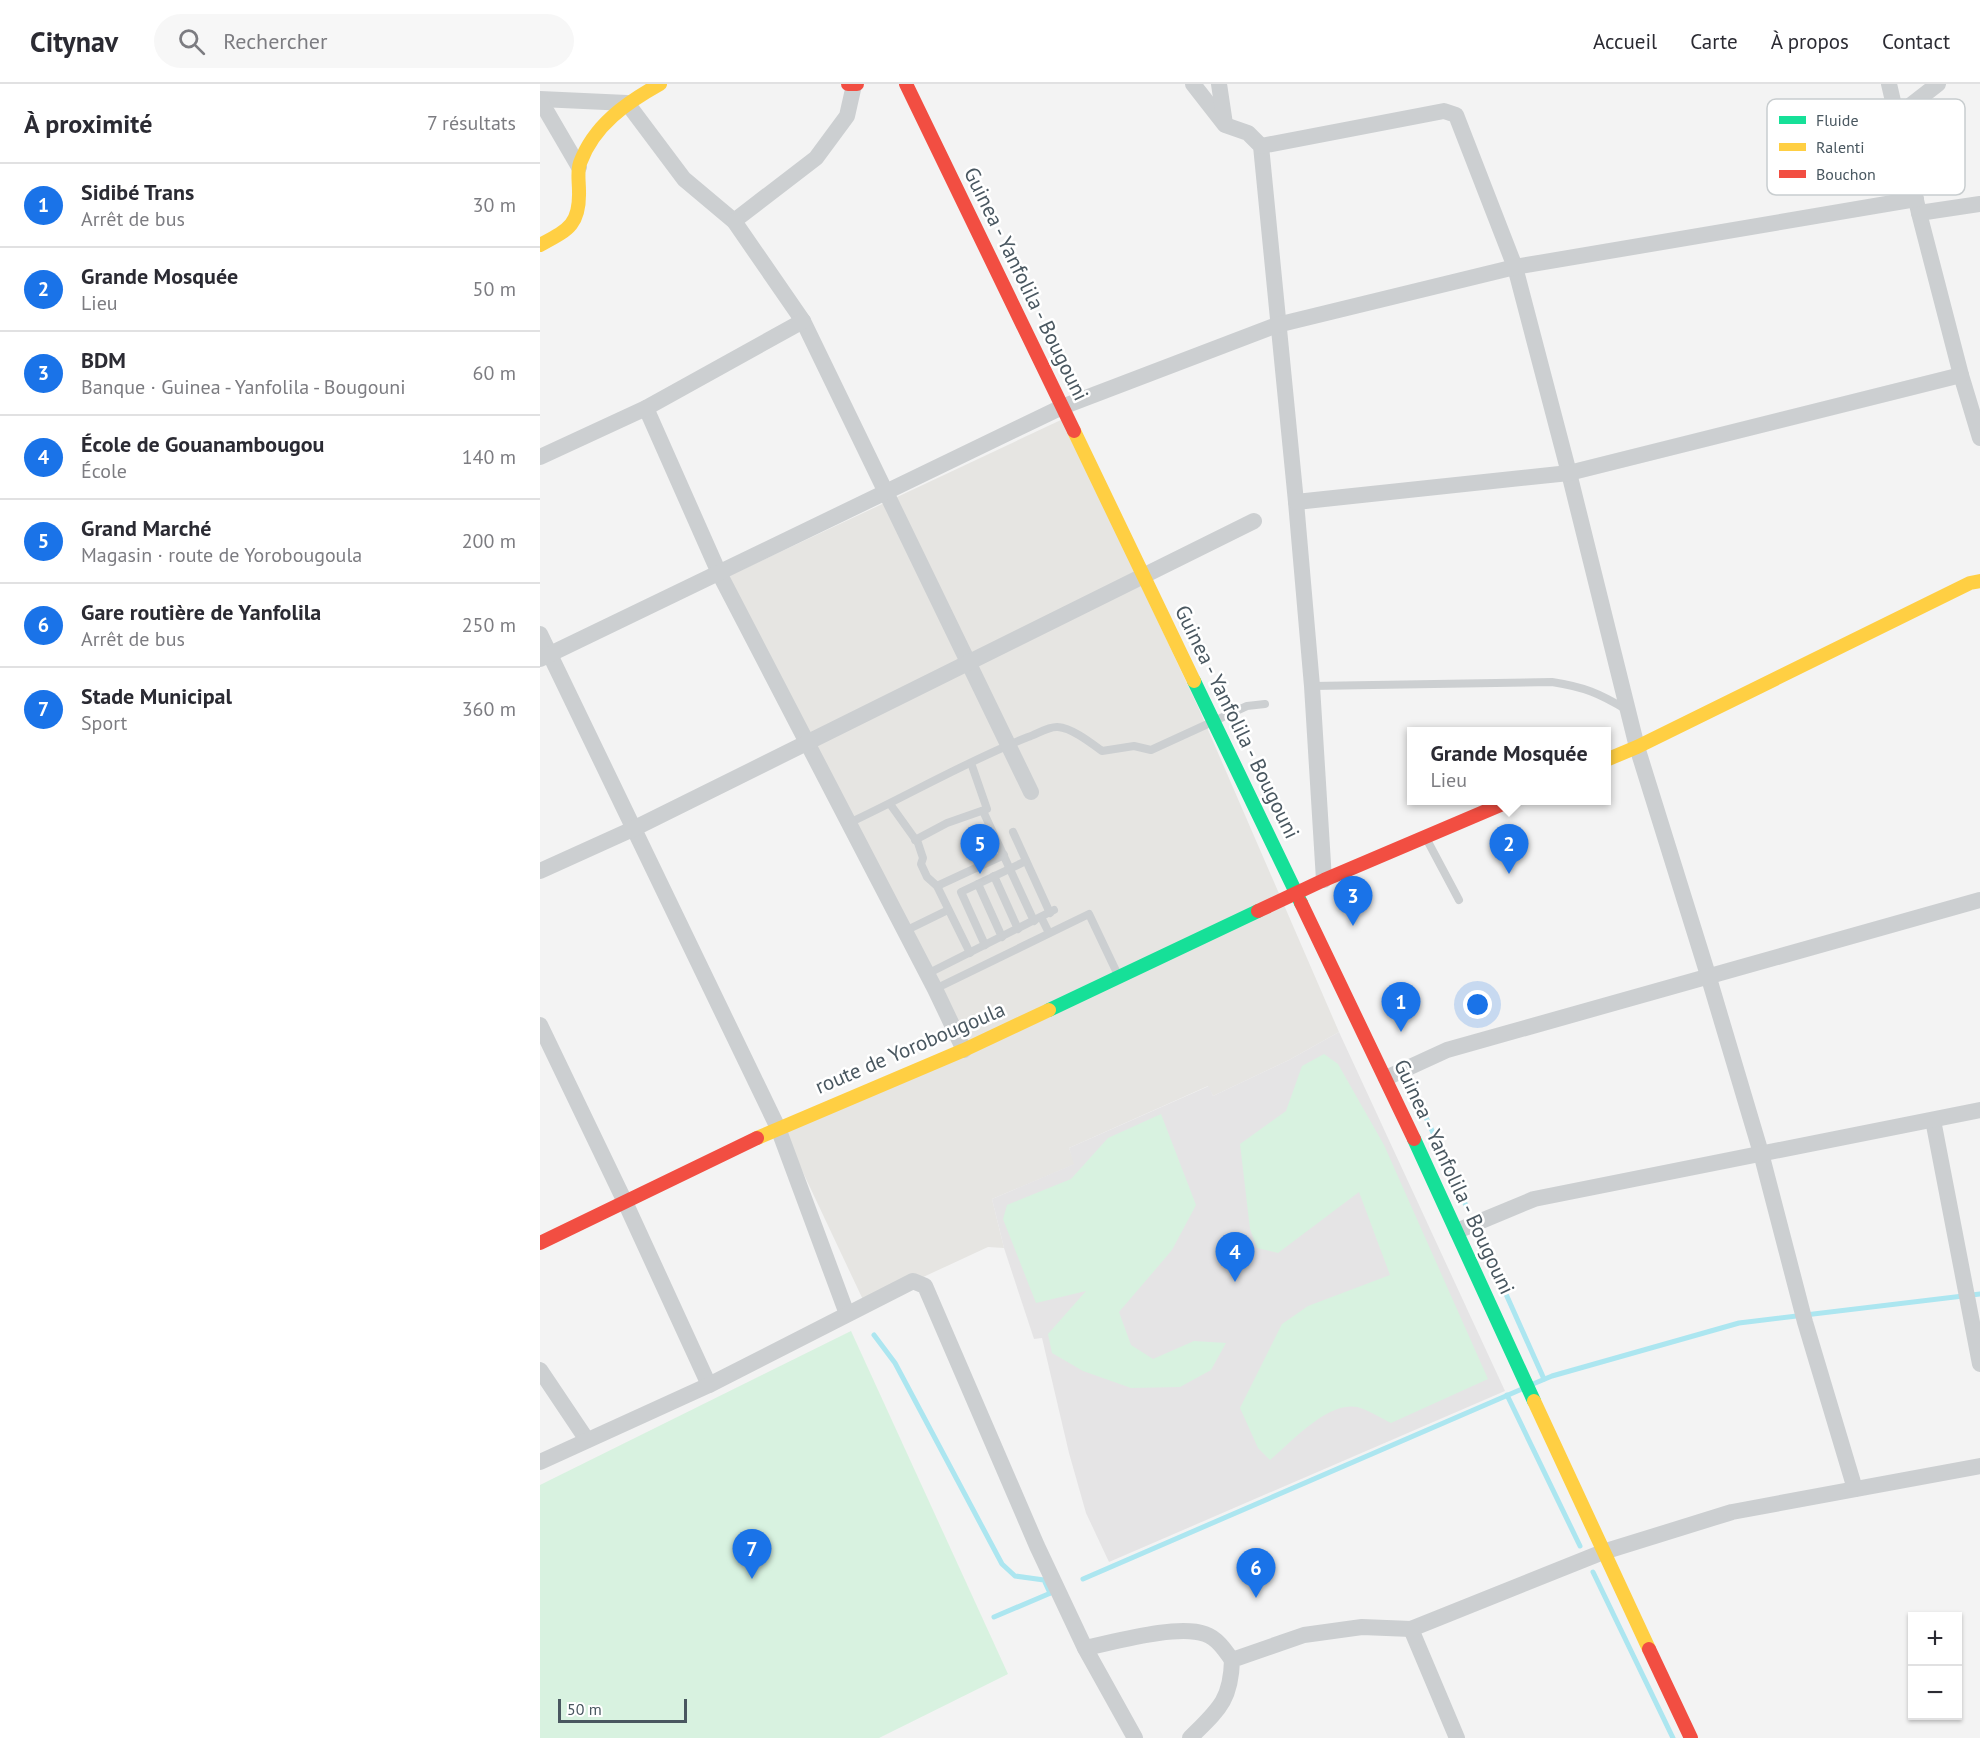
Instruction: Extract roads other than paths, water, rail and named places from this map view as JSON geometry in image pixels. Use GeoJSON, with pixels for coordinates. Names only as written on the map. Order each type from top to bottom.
{"type":"FeatureCollection","features":[{"type":"Feature","properties":{"kind":"main road"},"geometry":{"type":"LineString","coordinates":[[540,245],[572,227],[581,207],[579,166],[593,135],[627,103],[660,84]]}},
{"type":"Feature","properties":{"kind":"main road","name":"Guinea - Yanfolila - Bougouni"},"geometry":{"type":"LineString","coordinates":[[906,84],[1386,1078],[1603,1552],[1691,1738]]}},
{"type":"Feature","properties":{"kind":"main road"},"geometry":{"type":"LineString","coordinates":[[1611,758],[1980,581]]}},
{"type":"Feature","properties":{"kind":"main road","name":"route de Yorobougoula"},"geometry":{"type":"LineString","coordinates":[[540,1243],[778,1128],[964,1050],[1324,880],[1502,805]]}},
{"type":"Feature","properties":{"kind":"street"},"geometry":{"type":"LineString","coordinates":[[734,221],[816,158],[847,116],[853,84]]}},
{"type":"Feature","properties":{"kind":"street"},"geometry":{"type":"LineString","coordinates":[[1193,84],[1225,125],[1248,133],[1261,146],[1312,686],[1324,880]]}},
{"type":"Feature","properties":{"kind":"street"},"geometry":{"type":"LineString","coordinates":[[1219,84],[1225,125]]}},
{"type":"Feature","properties":{"kind":"street"},"geometry":{"type":"LineString","coordinates":[[1889,84],[1893,99]]}},
{"type":"Feature","properties":{"kind":"street"},"geometry":{"type":"LineString","coordinates":[[1919,99],[1938,84]]}},
{"type":"Feature","properties":{"kind":"street"},"geometry":{"type":"LineString","coordinates":[[540,100],[627,103],[684,179],[734,221],[803,321],[1030,792]]}},
{"type":"Feature","properties":{"kind":"street"},"geometry":{"type":"LineString","coordinates":[[540,100],[579,166]]}},
{"type":"Feature","properties":{"kind":"street"},"geometry":{"type":"LineString","coordinates":[[1261,146],[1443,111],[1456,115],[1515,267],[1637,747],[1761,1153],[1802,1312],[1855,1489]]}},
{"type":"Feature","properties":{"kind":"street"},"geometry":{"type":"LineString","coordinates":[[1916,195],[1961,375],[1975,406],[1980,438]]}},
{"type":"Feature","properties":{"kind":"street"},"geometry":{"type":"LineString","coordinates":[[545,657],[1062,407],[1278,325],[1515,267],[1918,206],[1980,204]]}},
{"type":"Feature","properties":{"kind":"street"},"geometry":{"type":"LineString","coordinates":[[540,457],[646,408],[803,321]]}},
{"type":"Feature","properties":{"kind":"street"},"geometry":{"type":"LineString","coordinates":[[1296,502],[1569,473],[1961,375]]}},
{"type":"Feature","properties":{"kind":"street"},"geometry":{"type":"LineString","coordinates":[[646,408],[720,573],[964,1050]]}},
{"type":"Feature","properties":{"kind":"street"},"geometry":{"type":"LineString","coordinates":[[540,871],[634,828],[1254,521]]}},
{"type":"Feature","properties":{"kind":"street"},"geometry":{"type":"LineString","coordinates":[[540,634],[545,657],[634,828],[778,1128],[846,1314]]}},
{"type":"Feature","properties":{"kind":"street"},"geometry":{"type":"LineString","coordinates":[[1386,1078],[1447,1050],[1980,900]]}},
{"type":"Feature","properties":{"kind":"street"},"geometry":{"type":"LineString","coordinates":[[540,1024],[709,1385]]}},
{"type":"Feature","properties":{"kind":"street"},"geometry":{"type":"LineString","coordinates":[[1457,1230],[1534,1199],[1980,1110]]}},
{"type":"Feature","properties":{"kind":"street"},"geometry":{"type":"LineString","coordinates":[[1933,1120],[1980,1364]]}},
{"type":"Feature","properties":{"kind":"street"},"geometry":{"type":"LineString","coordinates":[[540,1462],[709,1385],[913,1281],[925,1286],[1032,1535],[1085,1648],[1135,1738]]}},
{"type":"Feature","properties":{"kind":"street"},"geometry":{"type":"LineString","coordinates":[[540,1370],[587,1440]]}},
{"type":"Feature","properties":{"kind":"street"},"geometry":{"type":"LineString","coordinates":[[1232,1660],[1304,1635],[1362,1627],[1411,1629],[1603,1552],[1732,1512],[1980,1466]]}},
{"type":"Feature","properties":{"kind":"street"},"geometry":{"type":"LineString","coordinates":[[1411,1629],[1457,1738]]}},
{"type":"Feature","properties":{"kind":"street"},"geometry":{"type":"LineString","coordinates":[[1085,1648],[1182,1630],[1206,1634],[1222,1646],[1232,1660],[1227,1696],[1218,1710],[1190,1738]]}},
{"type":"Feature","properties":{"kind":"lane"},"geometry":{"type":"LineString","coordinates":[[1312,686],[1552,682],[1579,686],[1600,694],[1628,711]]}},
{"type":"Feature","properties":{"kind":"lane"},"geometry":{"type":"LineString","coordinates":[[849,823],[1008,745],[1056,727],[1074,732],[1102,751],[1134,746],[1151,750],[1247,706],[1265,704]]}},
{"type":"Feature","properties":{"kind":"lane"},"geometry":{"type":"LineString","coordinates":[[915,840],[947,823],[987,809],[971,764]]}},
{"type":"Feature","properties":{"kind":"lane"},"geometry":{"type":"LineString","coordinates":[[890,804],[915,840],[923,858],[921,864],[924,871],[937,886],[970,953]]}},
{"type":"Feature","properties":{"kind":"lane"},"geometry":{"type":"LineString","coordinates":[[983,811],[1010,868],[1045,915]]}},
{"type":"Feature","properties":{"kind":"lane"},"geometry":{"type":"LineString","coordinates":[[1013,832],[1026,861],[1049,933]]}},
{"type":"Feature","properties":{"kind":"lane"},"geometry":{"type":"LineString","coordinates":[[1426,837],[1459,900]]}},
{"type":"Feature","properties":{"kind":"lane"},"geometry":{"type":"LineString","coordinates":[[937,886],[1004,855]]}},
{"type":"Feature","properties":{"kind":"lane"},"geometry":{"type":"LineString","coordinates":[[996,959],[961,892],[1026,861]]}},
{"type":"Feature","properties":{"kind":"lane"},"geometry":{"type":"LineString","coordinates":[[994,876],[1018,929]]}},
{"type":"Feature","properties":{"kind":"lane"},"geometry":{"type":"LineString","coordinates":[[978,884],[1002,937]]}},
{"type":"Feature","properties":{"kind":"lane"},"geometry":{"type":"LineString","coordinates":[[905,931],[948,910]]}},
{"type":"Feature","properties":{"kind":"lane"},"geometry":{"type":"LineString","coordinates":[[931,982],[996,959],[1089,914],[1119,977]]}},
{"type":"Feature","properties":{"kind":"lane"},"geometry":{"type":"LineString","coordinates":[[931,982],[970,953],[1045,915]]}},
{"type":"Feature","properties":{"kind":"waterway"},"geometry":{"type":"LineString","coordinates":[[1424,1113],[1468,1210]]}},
{"type":"Feature","properties":{"kind":"waterway"},"geometry":{"type":"LineString","coordinates":[[1480,1236],[1544,1379]]}},
{"type":"Feature","properties":{"kind":"waterway"},"geometry":{"type":"LineString","coordinates":[[1533,1384],[1552,1376],[1739,1323],[1980,1294]]}},
{"type":"Feature","properties":{"kind":"waterway"},"geometry":{"type":"LineString","coordinates":[[874,1335],[895,1363],[1002,1564],[1015,1576],[1044,1580],[1050,1593]]}},
{"type":"Feature","properties":{"kind":"waterway"},"geometry":{"type":"LineString","coordinates":[[1083,1579],[1522,1389]]}},
{"type":"Feature","properties":{"kind":"waterway"},"geometry":{"type":"LineString","coordinates":[[1507,1395],[1580,1546]]}},
{"type":"Feature","properties":{"kind":"waterway"},"geometry":{"type":"LineString","coordinates":[[1593,1572],[1673,1738]]}},
{"type":"Feature","properties":{"kind":"waterway"},"geometry":{"type":"LineString","coordinates":[[994,1617],[1053,1592]]}},
{"type":"Feature","properties":{"kind":"place","name":"Grand Marché"},"geometry":{"type":"Point","coordinates":[980,874]}},
{"type":"Feature","properties":{"kind":"place","name":"Grande Mosquée"},"geometry":{"type":"Point","coordinates":[1509,874]}},
{"type":"Feature","properties":{"kind":"place","name":"BDM"},"geometry":{"type":"Point","coordinates":[1353,926]}},
{"type":"Feature","properties":{"kind":"place","name":"Sidibé Trans"},"geometry":{"type":"Point","coordinates":[1401,1032]}},
{"type":"Feature","properties":{"kind":"place","name":"École de Gouanambougou"},"geometry":{"type":"Point","coordinates":[1235,1282]}},
{"type":"Feature","properties":{"kind":"place","name":"Stade Municipal"},"geometry":{"type":"Point","coordinates":[752,1579]}},
{"type":"Feature","properties":{"kind":"place","name":"Gare routière de Yanfolila"},"geometry":{"type":"Point","coordinates":[1256,1598]}}]}
